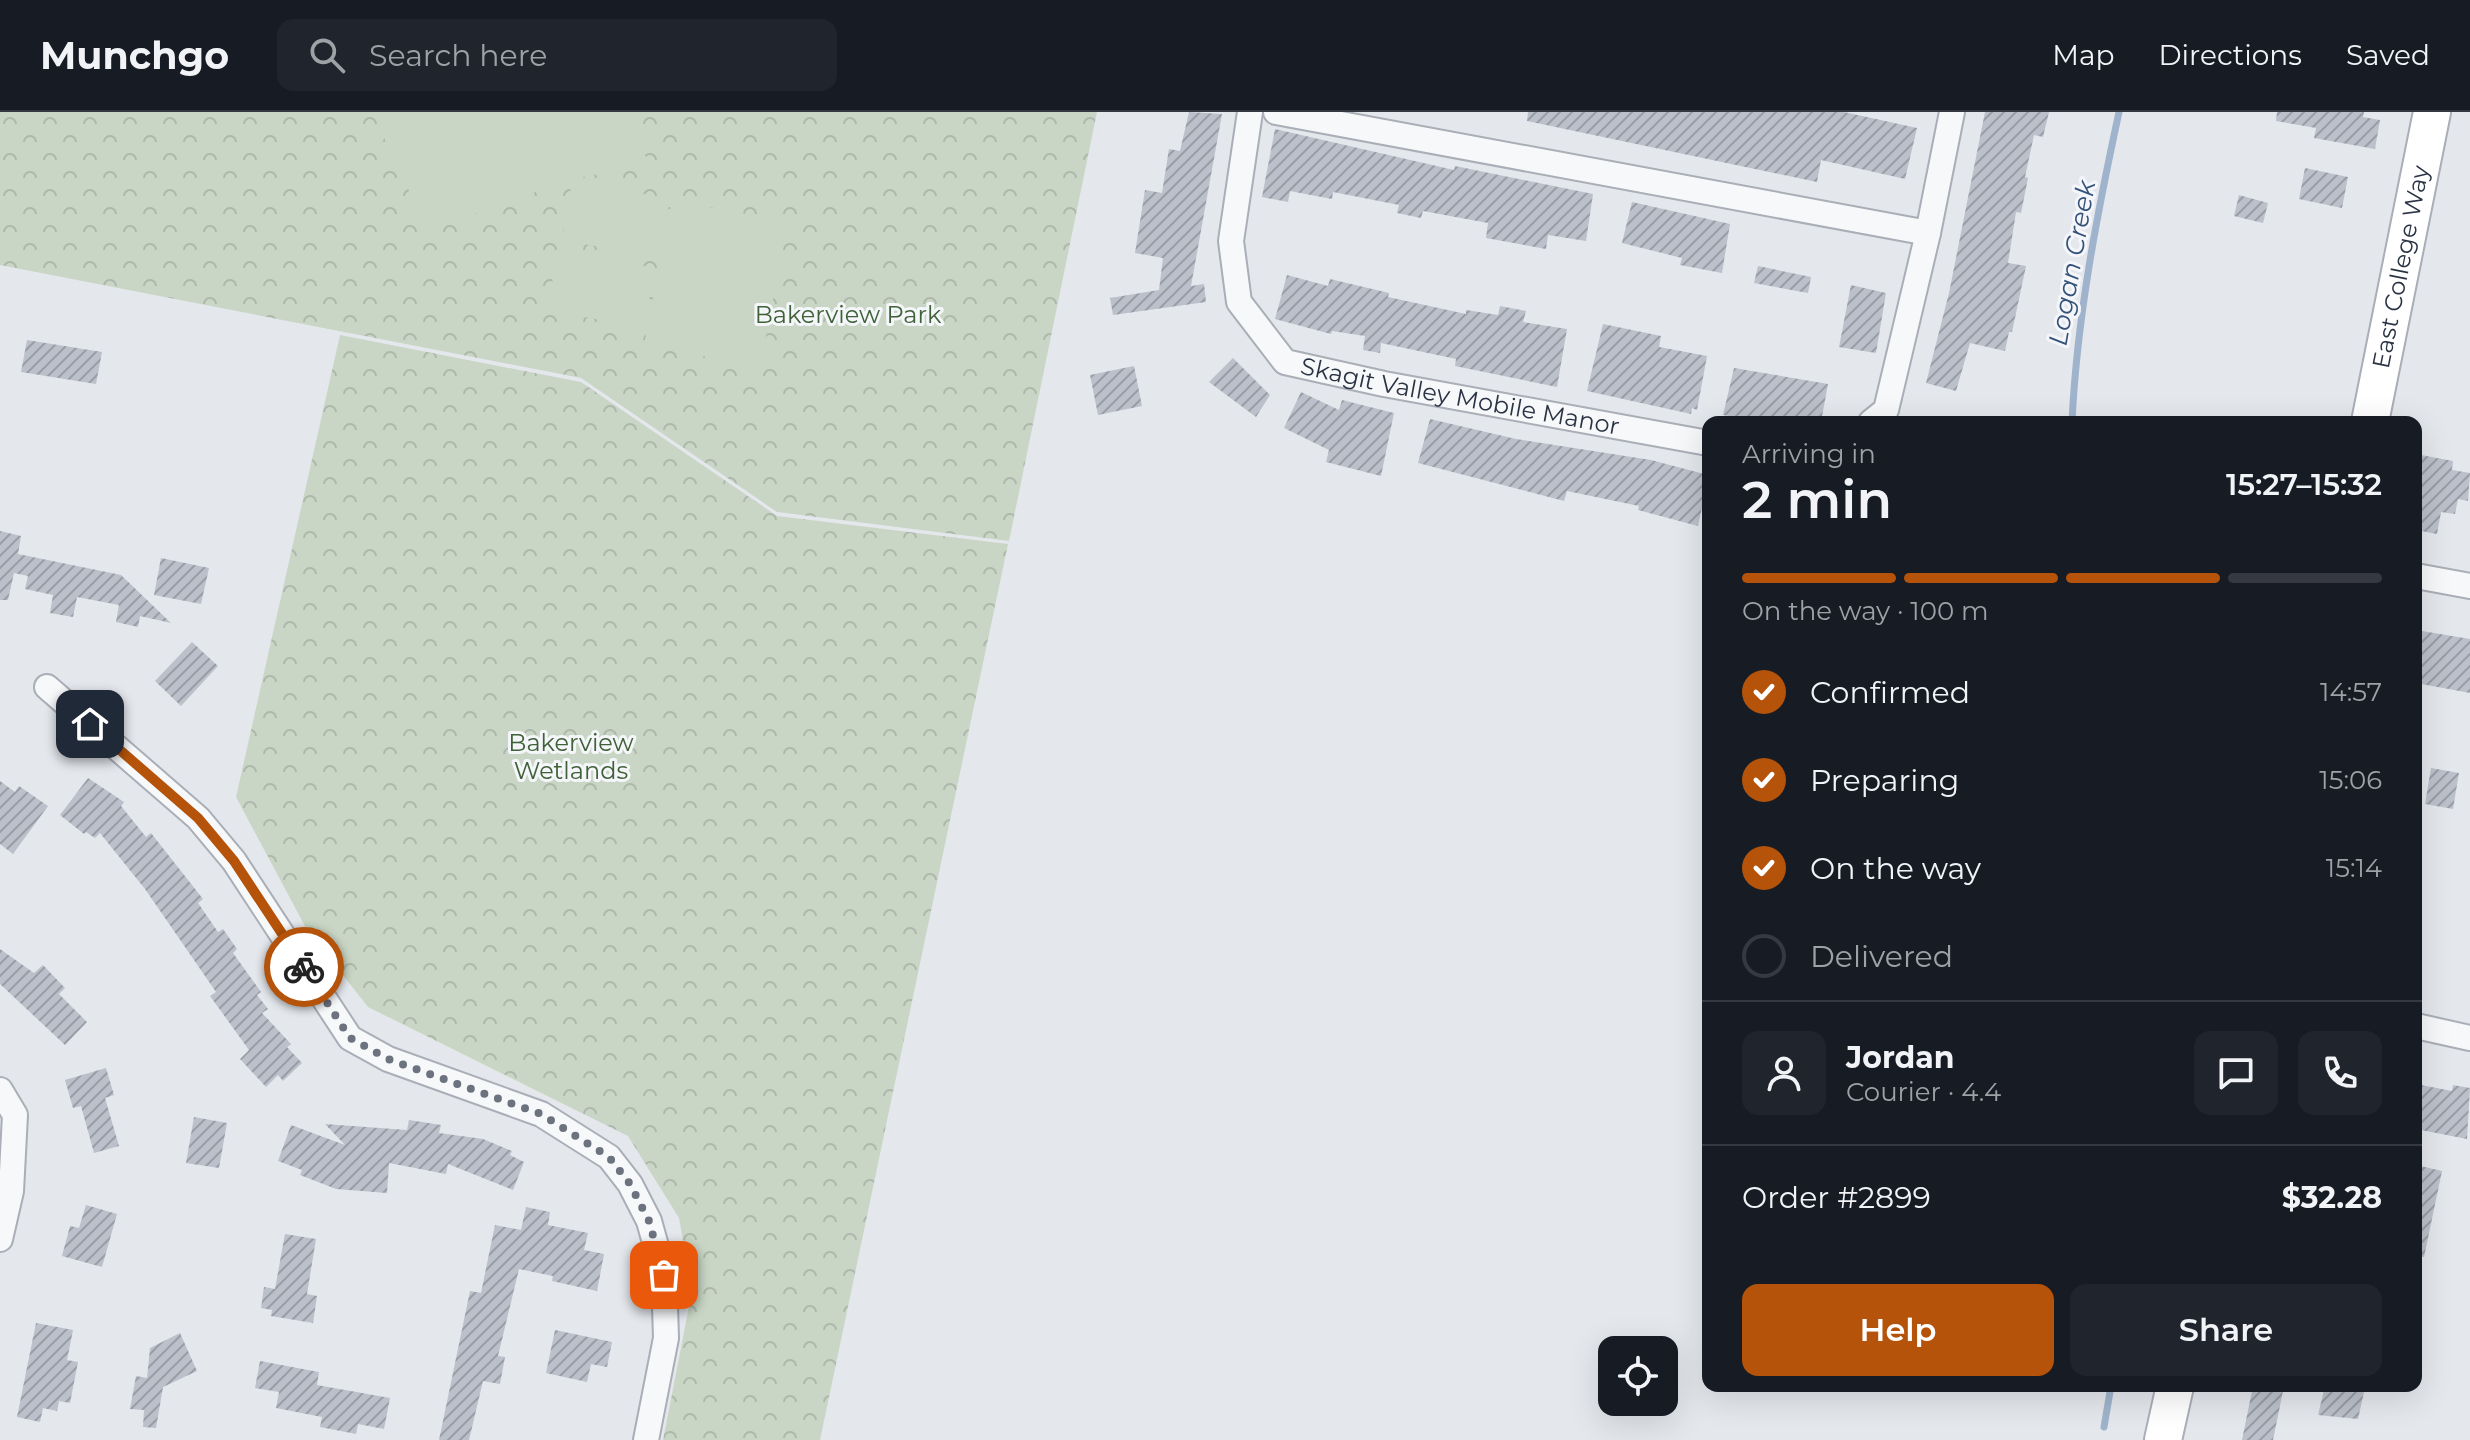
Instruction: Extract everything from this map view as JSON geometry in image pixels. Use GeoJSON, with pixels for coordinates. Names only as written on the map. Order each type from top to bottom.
{"type":"FeatureCollection","features":[{"type":"Feature","properties":{"kind":"main road","name":"East College Way"},"geometry":{"type":"LineString","coordinates":[[2371,416],[2432,112]]}},
{"type":"Feature","properties":{"kind":"main road"},"geometry":{"type":"LineString","coordinates":[[2163,1440],[2174,1392]]}},
{"type":"Feature","properties":{"kind":"street","name":"Skagit Valley Mobile Manor"},"geometry":{"type":"LineString","coordinates":[[1250,112],[1231,241],[1239,302],[1285,362],[1384,384],[1702,442]]}},
{"type":"Feature","properties":{"kind":"street"},"geometry":{"type":"LineString","coordinates":[[1276,112],[1928,233]]}},
{"type":"Feature","properties":{"kind":"street"},"geometry":{"type":"LineString","coordinates":[[1878,416],[1886,410],[1928,233],[1952,112]]}},
{"type":"Feature","properties":{"kind":"street"},"geometry":{"type":"LineString","coordinates":[[2422,577],[2470,586]]}},
{"type":"Feature","properties":{"kind":"street"},"geometry":{"type":"LineString","coordinates":[[47,687],[198,818],[234,861],[350,1038],[388,1059],[541,1114],[609,1157],[630,1184],[649,1221],[664,1275],[666,1338],[646,1440]]}},
{"type":"Feature","properties":{"kind":"street"},"geometry":{"type":"LineString","coordinates":[[2422,1027],[2470,1038]]}},
{"type":"Feature","properties":{"kind":"street"},"geometry":{"type":"LineString","coordinates":[[0,1090],[15,1115],[11,1191],[0,1239]]}},
{"type":"Feature","properties":{"kind":"green space","name":"Bakerview Park"},"geometry":{"type":"Polygon","coordinates":[[[0,112],[1097,112],[1009,541],[777,512],[581,378],[0,265],[0,112]]]}},
{"type":"Feature","properties":{"kind":"green space"},"geometry":{"type":"Polygon","coordinates":[[[411,112],[626,112],[649,164],[569,180],[428,231],[380,129],[411,112]]]}},
{"type":"Feature","properties":{"kind":"green space"},"geometry":{"type":"Polygon","coordinates":[[[572,181],[670,199],[659,258],[562,240],[572,181]]]}},
{"type":"Feature","properties":{"kind":"green space"},"geometry":{"type":"Polygon","coordinates":[[[672,200],[788,222],[760,367],[644,345],[672,200]]]}},
{"type":"Feature","properties":{"kind":"green space"},"geometry":{"type":"Polygon","coordinates":[[[558,251],[655,268],[644,328],[547,310],[558,251]]]}},
{"type":"Feature","properties":{"kind":"green space","name":"Bakerview Wetlands"},"geometry":{"type":"Polygon","coordinates":[[[340,335],[581,382],[777,516],[1008,544],[820,1440],[663,1440],[692,1291],[679,1218],[628,1136],[368,1007],[306,928],[236,797],[340,335]]]}},
{"type":"Feature","properties":{"kind":"building"},"geometry":{"type":"Polygon","coordinates":[[[1189,112],[1222,114],[1191,286],[1204,284],[1206,302],[1113,315],[1110,298],[1159,290],[1163,258],[1135,253],[1145,190],[1162,193],[1169,149],[1180,151],[1189,112]]]}},
{"type":"Feature","properties":{"kind":"building"},"geometry":{"type":"Polygon","coordinates":[[[1528,112],[1844,112],[1917,128],[1905,179],[1821,160],[1817,182],[1527,121],[1528,112]]]}},
{"type":"Feature","properties":{"kind":"building"},"geometry":{"type":"Polygon","coordinates":[[[1985,112],[2049,112],[2043,137],[2034,135],[2021,213],[2016,212],[2008,263],[2026,266],[2012,332],[2009,332],[2005,351],[1970,343],[1956,391],[1926,383],[1949,293],[1985,112]]]}},
{"type":"Feature","properties":{"kind":"building"},"geometry":{"type":"Polygon","coordinates":[[[2277,112],[2364,112],[2363,117],[2380,120],[2375,149],[2314,138],[2316,128],[2276,121],[2277,112]]]}},
{"type":"Feature","properties":{"kind":"building"},"geometry":{"type":"Polygon","coordinates":[[[1275,129],[1454,170],[1455,166],[1593,194],[1586,241],[1548,235],[1546,249],[1486,238],[1488,223],[1423,211],[1421,218],[1397,213],[1399,205],[1333,192],[1332,199],[1290,191],[1288,202],[1262,197],[1275,129]]]}},
{"type":"Feature","properties":{"kind":"building"},"geometry":{"type":"Polygon","coordinates":[[[2305,168],[2348,177],[2342,208],[2299,199],[2305,168]]]}},
{"type":"Feature","properties":{"kind":"building"},"geometry":{"type":"Polygon","coordinates":[[[2239,195],[2268,203],[2263,223],[2234,216],[2239,195]]]}},
{"type":"Feature","properties":{"kind":"building"},"geometry":{"type":"Polygon","coordinates":[[[1632,202],[1730,224],[1722,273],[1680,265],[1682,258],[1622,243],[1632,202]]]}},
{"type":"Feature","properties":{"kind":"building"},"geometry":{"type":"Polygon","coordinates":[[[1758,266],[1811,277],[1808,293],[1754,283],[1758,266]]]}},
{"type":"Feature","properties":{"kind":"building"},"geometry":{"type":"Polygon","coordinates":[[[1287,275],[1328,286],[1330,279],[1389,293],[1388,297],[1466,314],[1466,310],[1498,315],[1500,306],[1526,311],[1523,322],[1567,329],[1557,387],[1455,366],[1456,359],[1381,343],[1380,353],[1363,350],[1365,336],[1332,331],[1331,334],[1275,319],[1287,275]]]}},
{"type":"Feature","properties":{"kind":"building"},"geometry":{"type":"Polygon","coordinates":[[[1851,285],[1886,293],[1876,353],[1839,347],[1851,285]]]}},
{"type":"Feature","properties":{"kind":"building"},"geometry":{"type":"Polygon","coordinates":[[[1603,324],[1661,336],[1659,347],[1707,356],[1697,410],[1692,408],[1691,414],[1587,391],[1603,324]]]}},
{"type":"Feature","properties":{"kind":"building"},"geometry":{"type":"Polygon","coordinates":[[[27,340],[102,352],[96,384],[21,372],[27,340]]]}},
{"type":"Feature","properties":{"kind":"building"},"geometry":{"type":"Polygon","coordinates":[[[1233,358],[1270,395],[1256,417],[1209,382],[1233,358]]]}},
{"type":"Feature","properties":{"kind":"building"},"geometry":{"type":"Polygon","coordinates":[[[1134,366],[1142,406],[1098,415],[1090,375],[1134,366]]]}},
{"type":"Feature","properties":{"kind":"building"},"geometry":{"type":"Polygon","coordinates":[[[1734,368],[1828,384],[1822,416],[1723,415],[1734,368]]]}},
{"type":"Feature","properties":{"kind":"building"},"geometry":{"type":"Polygon","coordinates":[[[1301,392],[1339,410],[1342,400],[1394,413],[1381,476],[1326,462],[1329,450],[1284,428],[1301,392]]]}},
{"type":"Feature","properties":{"kind":"building"},"geometry":{"type":"Polygon","coordinates":[[[1430,419],[1516,439],[1651,460],[1702,473],[1702,508],[1698,526],[1638,510],[1639,506],[1567,491],[1564,501],[1418,463],[1430,419]]]}},
{"type":"Feature","properties":{"kind":"building"},"geometry":{"type":"Polygon","coordinates":[[[2422,455],[2453,461],[2452,470],[2470,473],[2468,501],[2458,499],[2455,514],[2441,512],[2437,534],[2422,531],[2422,455]]]}},
{"type":"Feature","properties":{"kind":"building"},"geometry":{"type":"Polygon","coordinates":[[[0,531],[21,536],[18,554],[121,575],[171,623],[140,616],[138,627],[116,622],[119,605],[77,597],[73,617],[50,613],[53,595],[25,589],[28,576],[14,573],[8,600],[0,600],[0,531]]]}},
{"type":"Feature","properties":{"kind":"building"},"geometry":{"type":"Polygon","coordinates":[[[161,558],[209,568],[201,604],[154,595],[161,558]]]}},
{"type":"Feature","properties":{"kind":"building"},"geometry":{"type":"Polygon","coordinates":[[[2422,631],[2470,639],[2470,693],[2422,684],[2422,631]]]}},
{"type":"Feature","properties":{"kind":"building"},"geometry":{"type":"Polygon","coordinates":[[[192,642],[218,666],[181,706],[155,681],[192,642]]]}},
{"type":"Feature","properties":{"kind":"building"},"geometry":{"type":"Polygon","coordinates":[[[2431,768],[2459,773],[2453,809],[2425,804],[2431,768]]]}},
{"type":"Feature","properties":{"kind":"building"},"geometry":{"type":"Polygon","coordinates":[[[88,778],[124,802],[121,806],[146,837],[151,833],[203,899],[198,903],[218,932],[223,929],[237,949],[233,953],[261,992],[257,995],[268,1009],[262,1013],[291,1044],[287,1047],[302,1063],[283,1081],[278,1075],[266,1087],[240,1059],[249,1050],[210,996],[216,992],[145,889],[100,833],[95,838],[86,832],[84,834],[60,815],[88,778]]]}},
{"type":"Feature","properties":{"kind":"building"},"geometry":{"type":"Polygon","coordinates":[[[0,781],[15,792],[19,786],[48,806],[13,854],[0,844],[0,781]]]}},
{"type":"Feature","properties":{"kind":"building"},"geometry":{"type":"Polygon","coordinates":[[[0,949],[34,973],[43,965],[65,988],[59,994],[87,1022],[65,1045],[0,984],[0,949]]]}},
{"type":"Feature","properties":{"kind":"building"},"geometry":{"type":"Polygon","coordinates":[[[106,1068],[114,1095],[105,1098],[119,1146],[94,1153],[81,1106],[73,1108],[65,1080],[106,1068]]]}},
{"type":"Feature","properties":{"kind":"building"},"geometry":{"type":"Polygon","coordinates":[[[2422,1085],[2452,1091],[2453,1085],[2470,1088],[2467,1139],[2422,1130],[2422,1085]]]}},
{"type":"Feature","properties":{"kind":"building"},"geometry":{"type":"Polygon","coordinates":[[[194,1117],[227,1123],[219,1168],[186,1163],[194,1117]]]}},
{"type":"Feature","properties":{"kind":"building"},"geometry":{"type":"Polygon","coordinates":[[[409,1120],[441,1125],[439,1133],[483,1139],[512,1151],[510,1155],[524,1162],[513,1190],[448,1164],[446,1174],[389,1163],[387,1193],[336,1189],[300,1175],[302,1170],[278,1161],[291,1125],[345,1145],[325,1124],[407,1130],[409,1120]]]}},
{"type":"Feature","properties":{"kind":"building"},"geometry":{"type":"Polygon","coordinates":[[[2422,1166],[2442,1171],[2422,1257],[2422,1166]]]}},
{"type":"Feature","properties":{"kind":"building"},"geometry":{"type":"Polygon","coordinates":[[[86,1205],[117,1214],[102,1267],[62,1256],[70,1226],[79,1228],[86,1205]]]}},
{"type":"Feature","properties":{"kind":"building"},"geometry":{"type":"Polygon","coordinates":[[[526,1207],[550,1212],[548,1225],[588,1233],[584,1250],[604,1254],[597,1291],[552,1281],[553,1276],[519,1269],[498,1356],[505,1357],[500,1384],[483,1381],[469,1440],[439,1440],[470,1291],[481,1293],[495,1225],[521,1230],[526,1207]]]}},
{"type":"Feature","properties":{"kind":"building"},"geometry":{"type":"Polygon","coordinates":[[[285,1234],[316,1239],[307,1294],[317,1296],[313,1323],[271,1316],[272,1310],[261,1308],[264,1287],[275,1289],[285,1234]]]}},
{"type":"Feature","properties":{"kind":"building"},"geometry":{"type":"Polygon","coordinates":[[[36,1323],[73,1330],[67,1360],[78,1362],[70,1403],[59,1401],[57,1411],[43,1408],[40,1422],[17,1417],[36,1323]]]}},
{"type":"Feature","properties":{"kind":"building"},"geometry":{"type":"Polygon","coordinates":[[[555,1330],[612,1342],[607,1367],[591,1364],[587,1382],[546,1373],[555,1330]]]}},
{"type":"Feature","properties":{"kind":"building"},"geometry":{"type":"Polygon","coordinates":[[[180,1333],[197,1371],[163,1387],[156,1428],[143,1427],[144,1410],[130,1409],[136,1376],[147,1378],[150,1348],[180,1333]]]}},
{"type":"Feature","properties":{"kind":"building"},"geometry":{"type":"Polygon","coordinates":[[[260,1361],[319,1372],[317,1385],[390,1398],[384,1429],[358,1424],[356,1434],[320,1427],[322,1417],[276,1408],[279,1392],[255,1388],[260,1361]]]}},
{"type":"Feature","properties":{"kind":"building"},"geometry":{"type":"Polygon","coordinates":[[[2252,1392],[2283,1392],[2273,1440],[2242,1440],[2252,1392]]]}},
{"type":"Feature","properties":{"kind":"building"},"geometry":{"type":"Polygon","coordinates":[[[2324,1392],[2364,1392],[2358,1419],[2318,1415],[2324,1392]]]}},
{"type":"Feature","properties":{"kind":"waterway","name":"Logan Creek"},"geometry":{"type":"LineString","coordinates":[[2072,416],[2089,266],[2119,112]]}},
{"type":"Feature","properties":{"kind":"waterway","name":"Logan Creek"},"geometry":{"type":"LineString","coordinates":[[2104,1427],[2110,1392]]}},
{"type":"Feature","properties":{"kind":"way so far"},"geometry":{"type":"LineString","coordinates":[[304,967],[350,1038],[388,1059],[512,1101],[541,1114],[609,1157],[630,1184],[649,1221],[664,1275]]}},
{"type":"Feature","properties":{"kind":"route"},"geometry":{"type":"LineString","coordinates":[[90,724],[198,818],[234,861],[304,967]]}}]}
